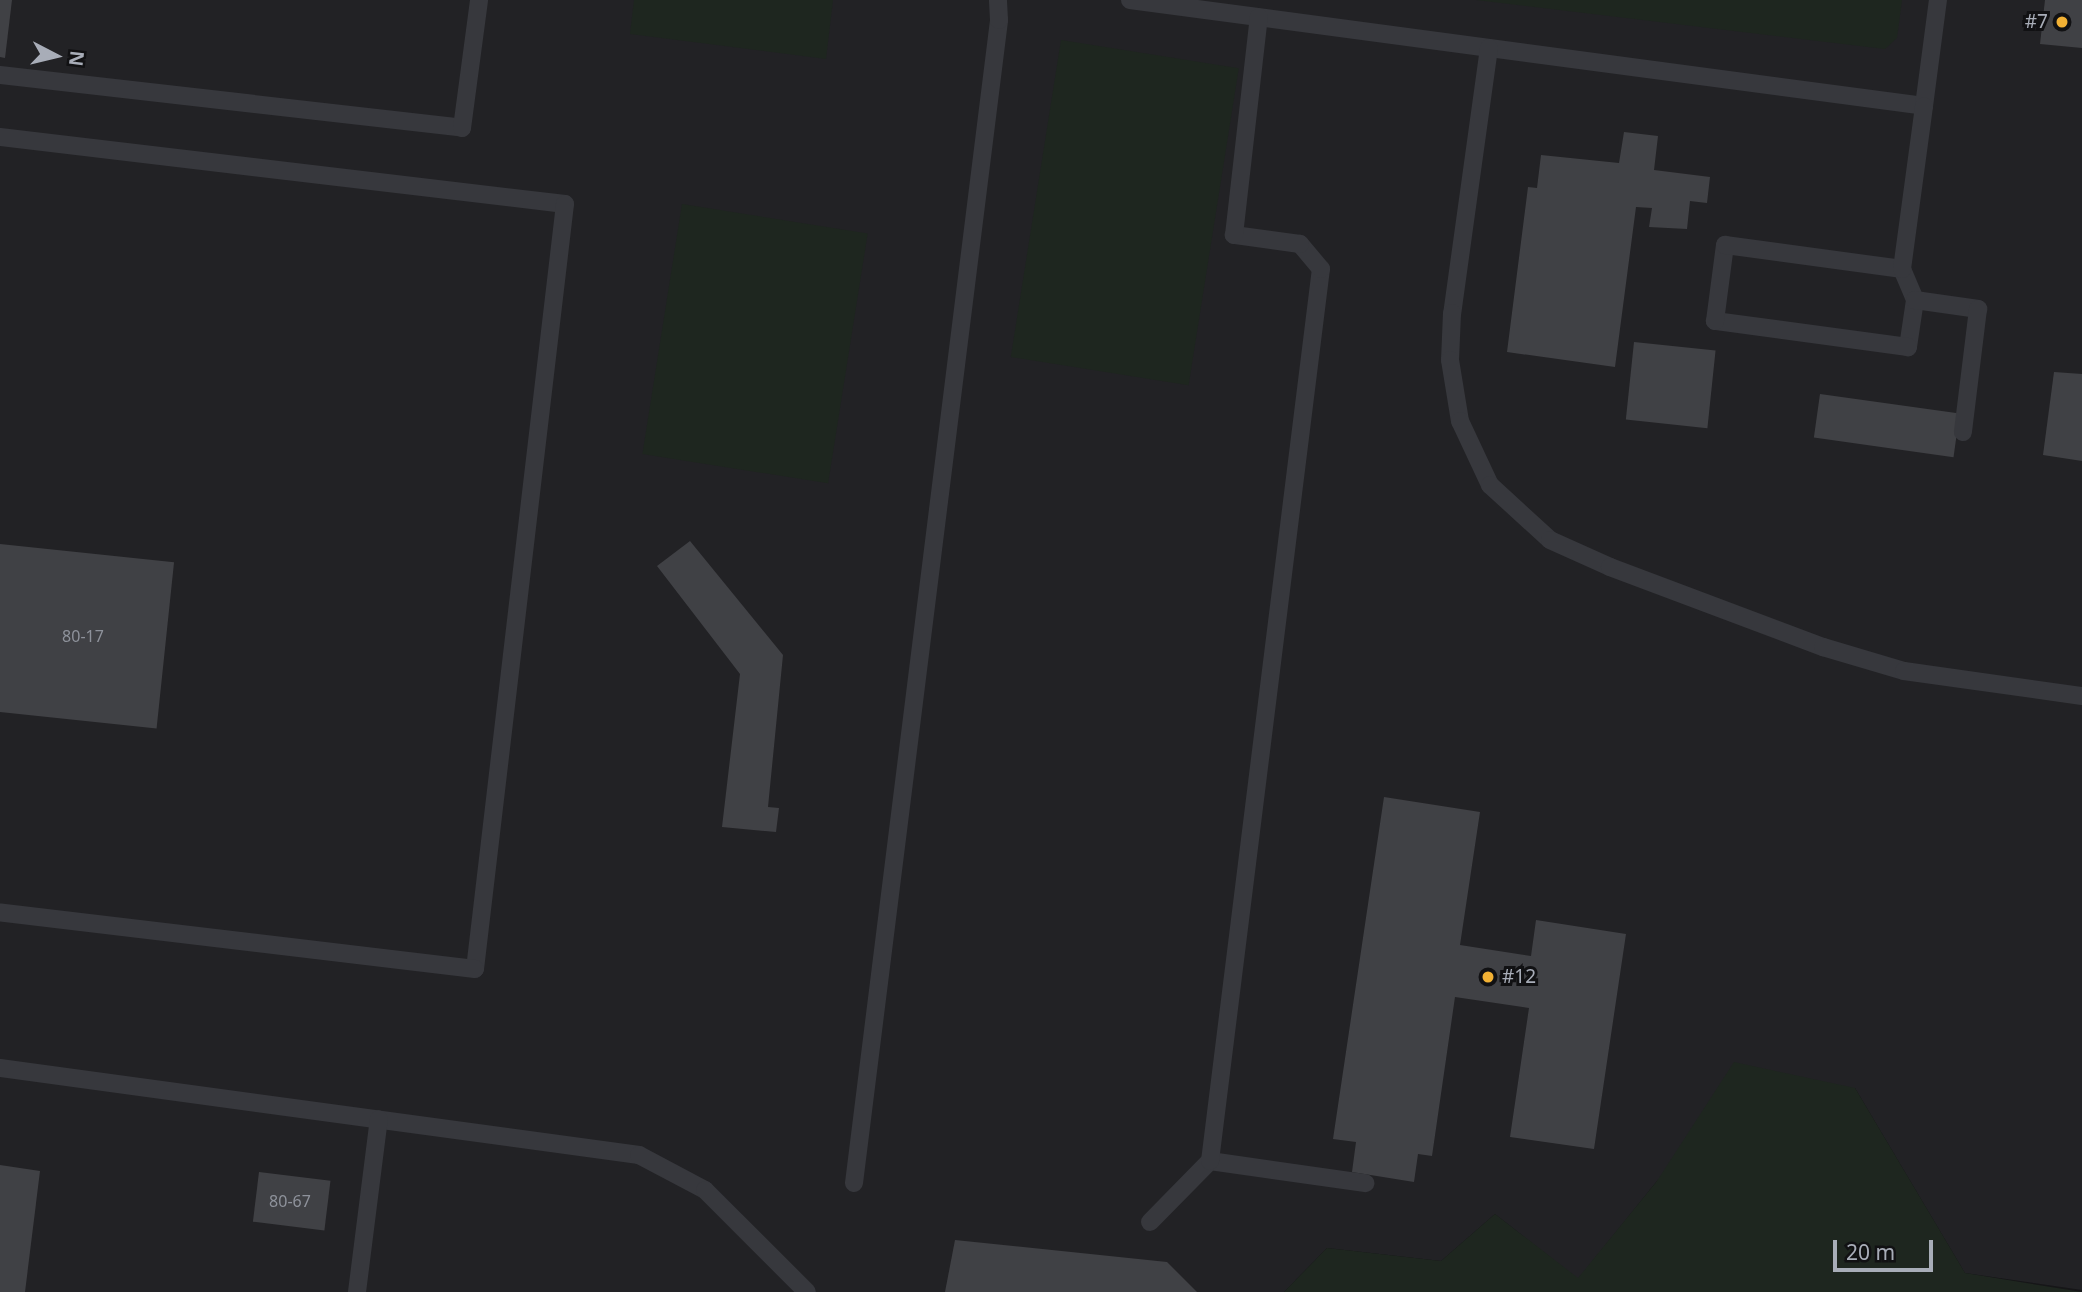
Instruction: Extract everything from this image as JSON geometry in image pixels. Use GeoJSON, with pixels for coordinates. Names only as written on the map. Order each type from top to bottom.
{"type":"FeatureCollection","features":[{"type":"Feature","properties":{"kind":"lane"},"geometry":{"type":"LineString","coordinates":[[0,75],[462,128],[479,0]]}},
{"type":"Feature","properties":{"kind":"lane"},"geometry":{"type":"LineString","coordinates":[[854,1183],[999,20],[998,0]]}},
{"type":"Feature","properties":{"kind":"lane"},"geometry":{"type":"LineString","coordinates":[[1130,0],[1924,106]]}},
{"type":"Feature","properties":{"kind":"lane"},"geometry":{"type":"LineString","coordinates":[[1902,269],[1726,245],[1715,321],[1908,347],[1915,300],[1902,269],[1938,0]]}},
{"type":"Feature","properties":{"kind":"lane"},"geometry":{"type":"LineString","coordinates":[[1150,1222],[1210,1161],[1321,269],[1300,244],[1234,235],[1259,18]]}},
{"type":"Feature","properties":{"kind":"lane"},"geometry":{"type":"LineString","coordinates":[[1489,48],[1451,313],[1450,360],[1460,421],[1490,485],[1550,540],[1610,567],[1822,647],[1904,671],[2082,696]]}},
{"type":"Feature","properties":{"kind":"lane"},"geometry":{"type":"LineString","coordinates":[[0,137],[565,204],[475,969],[0,912]]}},
{"type":"Feature","properties":{"kind":"lane"},"geometry":{"type":"LineString","coordinates":[[1915,300],[1978,309],[1963,432]]}},
{"type":"Feature","properties":{"kind":"lane"},"geometry":{"type":"LineString","coordinates":[[0,1068],[639,1155],[705,1190],[807,1292]]}},
{"type":"Feature","properties":{"kind":"lane"},"geometry":{"type":"LineString","coordinates":[[357,1292],[379,1119]]}},
{"type":"Feature","properties":{"kind":"lane"},"geometry":{"type":"LineString","coordinates":[[1210,1161],[1365,1183]]}},
{"type":"Feature","properties":{"kind":"shaded area"},"geometry":{"type":"Polygon","coordinates":[[[0,0],[2082,0],[2082,1290],[1965,1273],[1855,1088],[1657,1181],[1578,1279],[1495,1214],[1441,1261],[1327,1248],[1284,1292],[0,1292],[0,0]]]}},
{"type":"Feature","properties":{"kind":"shaded area"},"geometry":{"type":"Polygon","coordinates":[[[634,0],[833,0],[826,59],[630,34],[634,0]]]}},
{"type":"Feature","properties":{"kind":"shaded area"},"geometry":{"type":"Polygon","coordinates":[[[1476,0],[1902,0],[1897,38],[1885,49],[1476,0]]]}},
{"type":"Feature","properties":{"kind":"shaded area"},"geometry":{"type":"Polygon","coordinates":[[[1061,40],[1239,68],[1189,385],[1011,357],[1061,40]]]}},
{"type":"Feature","properties":{"kind":"shaded area"},"geometry":{"type":"Polygon","coordinates":[[[682,204],[868,233],[828,483],[642,454],[682,204]]]}},
{"type":"Feature","properties":{"kind":"shaded area"},"geometry":{"type":"Polygon","coordinates":[[[1734,1062],[1855,1088],[1965,1273],[2082,1292],[1284,1292],[1327,1248],[1441,1261],[1495,1214],[1578,1278],[1657,1181],[1734,1062]]]}},
{"type":"Feature","properties":{"kind":"building"},"geometry":{"type":"Polygon","coordinates":[[[0,0],[12,0],[5,58],[0,57],[0,0]]]}},
{"type":"Feature","properties":{"kind":"building","name":"#7"},"geometry":{"type":"Polygon","coordinates":[[[2045,0],[2082,0],[2082,48],[2040,44],[2045,0]]]}},
{"type":"Feature","properties":{"kind":"building"},"geometry":{"type":"Polygon","coordinates":[[[1624,132],[1658,136],[1654,170],[1710,177],[1707,203],[1690,201],[1687,229],[1649,227],[1652,208],[1636,207],[1615,367],[1507,352],[1528,187],[1537,188],[1541,155],[1619,163],[1624,132]]]}},
{"type":"Feature","properties":{"kind":"building"},"geometry":{"type":"Polygon","coordinates":[[[1634,342],[1716,351],[1707,428],[1626,420],[1634,342]]]}},
{"type":"Feature","properties":{"kind":"building"},"geometry":{"type":"Polygon","coordinates":[[[2054,372],[2082,374],[2082,461],[2043,455],[2054,372]]]}},
{"type":"Feature","properties":{"kind":"building"},"geometry":{"type":"Polygon","coordinates":[[[1820,394],[1960,414],[1954,457],[1814,438],[1820,394]]]}},
{"type":"Feature","properties":{"kind":"building"},"geometry":{"type":"Polygon","coordinates":[[[690,541],[783,655],[768,807],[779,808],[776,832],[722,827],[740,674],[657,566],[690,541]]]}},
{"type":"Feature","properties":{"kind":"building"},"geometry":{"type":"Polygon","coordinates":[[[0,544],[174,562],[157,728],[0,712],[0,544]]]}},
{"type":"Feature","properties":{"kind":"building","name":"#12"},"geometry":{"type":"Polygon","coordinates":[[[1384,797],[1480,812],[1460,945],[1531,956],[1536,920],[1626,934],[1594,1149],[1510,1137],[1529,1008],[1455,997],[1432,1156],[1418,1154],[1414,1182],[1352,1172],[1356,1142],[1333,1139],[1384,797]]]}},
{"type":"Feature","properties":{"kind":"building"},"geometry":{"type":"Polygon","coordinates":[[[0,1165],[40,1171],[25,1292],[0,1292],[0,1165]]]}},
{"type":"Feature","properties":{"kind":"building"},"geometry":{"type":"Polygon","coordinates":[[[259,1172],[330,1181],[324,1230],[253,1222],[259,1172]]]}},
{"type":"Feature","properties":{"kind":"building"},"geometry":{"type":"Polygon","coordinates":[[[955,1240],[1167,1262],[1197,1292],[945,1292],[955,1240]]]}},
{"type":"Feature","properties":{"kind":"place","name":"#7"},"geometry":{"type":"Point","coordinates":[2062,22]}},
{"type":"Feature","properties":{"kind":"place","name":"#12"},"geometry":{"type":"Point","coordinates":[1488,977]}}]}
